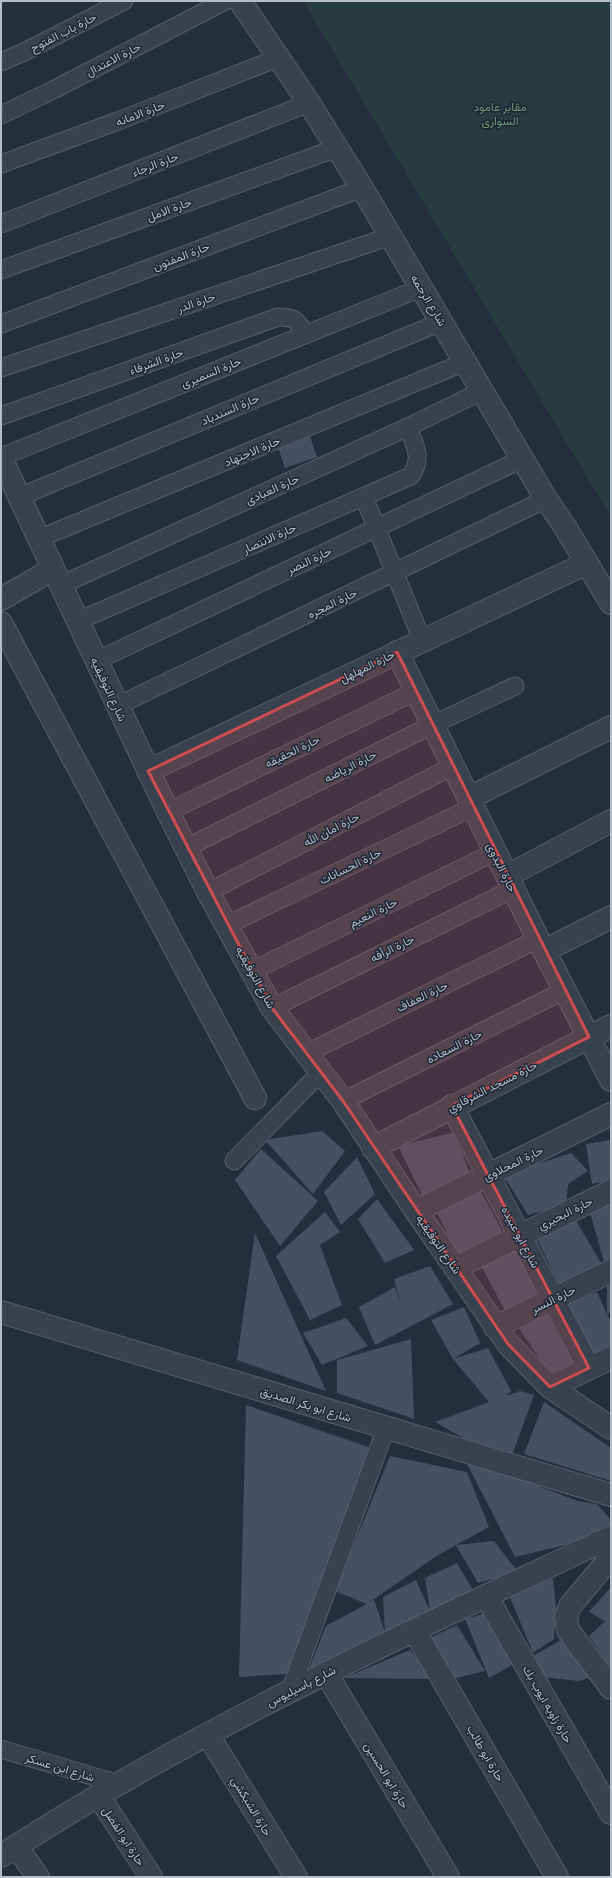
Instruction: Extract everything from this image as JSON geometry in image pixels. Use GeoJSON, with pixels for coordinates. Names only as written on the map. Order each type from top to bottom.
{"type":"FeatureCollection","features":[{"type":"Feature","properties":{"kind":"street","name":"شارع الرحمه"},"geometry":{"type":"LineString","coordinates":[[240,1],[309,103],[362,188],[522,459],[611,604]]}},
{"type":"Feature","properties":{"kind":"street","name":"شارع التوفيقيه"},"geometry":{"type":"LineString","coordinates":[[1,458],[168,812],[208,892],[272,1008],[305,1054],[343,1101],[373,1148],[495,1327],[526,1364],[550,1387],[611,1428]]}},
{"type":"Feature","properties":{"kind":"street","name":"حارة المهلهل"},"geometry":{"type":"LineString","coordinates":[[148,771],[587,563]]}},
{"type":"Feature","properties":{"kind":"street"},"geometry":{"type":"LineString","coordinates":[[1,599],[57,577]]}},
{"type":"Feature","properties":{"kind":"street"},"geometry":{"type":"LineString","coordinates":[[1,623],[255,1098]]}},
{"type":"Feature","properties":{"kind":"street","name":"حارة البدوى"},"geometry":{"type":"LineString","coordinates":[[397,652],[541,945],[611,1080]]}},
{"type":"Feature","properties":{"kind":"street","name":"حارة الحسانات"},"geometry":{"type":"LineString","coordinates":[[471,803],[611,727]]}},
{"type":"Feature","properties":{"kind":"street"},"geometry":{"type":"LineString","coordinates":[[510,882],[611,821]]}},
{"type":"Feature","properties":{"kind":"street","name":"حارة العفاف"},"geometry":{"type":"LineString","coordinates":[[541,945],[611,917]]}},
{"type":"Feature","properties":{"kind":"street","name":"حارة مسجد الشرقاوي"},"geometry":{"type":"LineString","coordinates":[[373,1148],[452,1106],[611,1026]]}},
{"type":"Feature","properties":{"kind":"street","name":"شارع ابو عبيده"},"geometry":{"type":"LineString","coordinates":[[452,1106],[589,1368]]}},
{"type":"Feature","properties":{"kind":"street","name":"حارة المحلاوى"},"geometry":{"type":"LineString","coordinates":[[416,1211],[611,1114]]}},
{"type":"Feature","properties":{"kind":"street","name":"حارة البحيري"},"geometry":{"type":"LineString","coordinates":[[455,1268],[611,1191]]}},
{"type":"Feature","properties":{"kind":"street","name":"حارة النسر"},"geometry":{"type":"LineString","coordinates":[[495,1327],[611,1271]]}},
{"type":"Feature","properties":{"kind":"street","name":"شارع ابو بكر الصديق"},"geometry":{"type":"LineString","coordinates":[[1,1312],[611,1495]]}},
{"type":"Feature","properties":{"kind":"street"},"geometry":{"type":"LineString","coordinates":[[550,1387],[611,1358]]}},
{"type":"Feature","properties":{"kind":"street","name":"شارع باسيليوس"},"geometry":{"type":"LineString","coordinates":[[9,1851],[119,1784],[290,1691],[414,1630],[611,1537]]}},
{"type":"Feature","properties":{"kind":"street"},"geometry":{"type":"LineString","coordinates":[[611,1557],[570,1606],[566,1617],[568,1630],[611,1688]]}},
{"type":"Feature","properties":{"kind":"street","name":"حارة زاويه ايوب بك"},"geometry":{"type":"LineString","coordinates":[[486,1596],[611,1813]]}},
{"type":"Feature","properties":{"kind":"street","name":"حارة ابو طالب"},"geometry":{"type":"LineString","coordinates":[[414,1630],[557,1877]]}},
{"type":"Feature","properties":{"kind":"street","name":"حارة ابو الحسين"},"geometry":{"type":"LineString","coordinates":[[326,1673],[448,1877]]}},
{"type":"Feature","properties":{"kind":"street","name":"حارة الشبكشي"},"geometry":{"type":"LineString","coordinates":[[208,1735],[296,1877]]}},
{"type":"Feature","properties":{"kind":"street","name":"حارة ابو الفضل"},"geometry":{"type":"LineString","coordinates":[[98,1796],[151,1877]]}},
{"type":"Feature","properties":{"kind":"street"},"geometry":{"type":"LineString","coordinates":[[9,1851],[38,1877]]}},
{"type":"Feature","properties":{"kind":"lane","name":"حارة باب الفتوح"},"geometry":{"type":"LineString","coordinates":[[1,62],[26,51],[124,1]]}},
{"type":"Feature","properties":{"kind":"lane","name":"حارة الاعتدال"},"geometry":{"type":"LineString","coordinates":[[1,115],[53,90],[225,1]]}},
{"type":"Feature","properties":{"kind":"lane","name":"حارة الامانه"},"geometry":{"type":"LineString","coordinates":[[1,164],[118,121],[278,58]]}},
{"type":"Feature","properties":{"kind":"lane","name":"حارة الرجاء"},"geometry":{"type":"LineString","coordinates":[[1,224],[309,103]]}},
{"type":"Feature","properties":{"kind":"lane","name":"حارة الامل"},"geometry":{"type":"LineString","coordinates":[[1,270],[337,148]]}},
{"type":"Feature","properties":{"kind":"lane","name":"حارة المفتون"},"geometry":{"type":"LineString","coordinates":[[1,324],[362,188]]}},
{"type":"Feature","properties":{"kind":"lane","name":"حارة الدر"},"geometry":{"type":"LineString","coordinates":[[1,368],[391,236]]}},
{"type":"Feature","properties":{"kind":"lane","name":"حارة السميرى"},"geometry":{"type":"LineString","coordinates":[[1,458],[304,334],[421,288]]}},
{"type":"Feature","properties":{"kind":"lane","name":"حارة الشرفاء"},"geometry":{"type":"LineString","coordinates":[[1,416],[278,317],[290,317],[297,321],[304,334]]}},
{"type":"Feature","properties":{"kind":"lane","name":"حارة السندباد"},"geometry":{"type":"LineString","coordinates":[[19,497],[441,322]]}},
{"type":"Feature","properties":{"kind":"lane","name":"حارة الاجتهاد"},"geometry":{"type":"LineString","coordinates":[[38,539],[465,362]]}},
{"type":"Feature","properties":{"kind":"lane","name":"حارة العبادى"},"geometry":{"type":"LineString","coordinates":[[57,577],[408,427],[482,391]]}},
{"type":"Feature","properties":{"kind":"lane","name":"حارة الانتصار"},"geometry":{"type":"LineString","coordinates":[[78,621],[411,476],[417,466],[418,454],[408,427]]}},
{"type":"Feature","properties":{"kind":"lane","name":"حارة النصر"},"geometry":{"type":"LineString","coordinates":[[96,661],[522,459]]}},
{"type":"Feature","properties":{"kind":"lane"},"geometry":{"type":"LineString","coordinates":[[364,497],[422,640]]}},
{"type":"Feature","properties":{"kind":"lane","name":"حارة المجره"},"geometry":{"type":"LineString","coordinates":[[117,706],[546,499]]}},
{"type":"Feature","properties":{"kind":"lane","name":"حارة الرياضه"},"geometry":{"type":"LineString","coordinates":[[186,848],[432,724],[515,686]]}},
{"type":"Feature","properties":{"kind":"lane","name":"حارة الحقيقه"},"geometry":{"type":"LineString","coordinates":[[168,812],[416,691]]}},
{"type":"Feature","properties":{"kind":"lane","name":"حارة امان الله"},"geometry":{"type":"LineString","coordinates":[[208,892],[453,766]]}},
{"type":"Feature","properties":{"kind":"lane","name":"حارة الحسانات"},"geometry":{"type":"LineString","coordinates":[[227,925],[471,803]]}},
{"type":"Feature","properties":{"kind":"lane","name":"حارة النعيم"},"geometry":{"type":"LineString","coordinates":[[252,971],[495,852]]}},
{"type":"Feature","properties":{"kind":"lane","name":"حارة الرأفه"},"geometry":{"type":"LineString","coordinates":[[272,1008],[510,882]]}},
{"type":"Feature","properties":{"kind":"lane","name":"حارة العفاف"},"geometry":{"type":"LineString","coordinates":[[305,1054],[541,945]]}},
{"type":"Feature","properties":{"kind":"lane","name":"حارة السعاده"},"geometry":{"type":"LineString","coordinates":[[343,1101],[565,990]]}},
{"type":"Feature","properties":{"kind":"lane"},"geometry":{"type":"LineString","coordinates":[[234,1161],[321,1072]]}},
{"type":"Feature","properties":{"kind":"lane"},"geometry":{"type":"LineString","coordinates":[[290,1691],[386,1428]]}},
{"type":"Feature","properties":{"kind":"lane","name":"شارع ابن عسكر"},"geometry":{"type":"LineString","coordinates":[[1,1749],[119,1784]]}},
{"type":"Feature","properties":{"kind":"highlighted area"},"geometry":{"type":"Polygon","coordinates":[[[397,652],[589,1037],[452,1106],[589,1368],[550,1387],[508,1344],[343,1101],[272,1008],[148,771],[397,652]]]}},
{"type":"Feature","properties":{"kind":"green space","name":"مقابر عامود السوارى"},"geometry":{"type":"Polygon","coordinates":[[[303,1],[611,1],[611,517],[303,1]]]}},
{"type":"Feature","properties":{"kind":"building"},"geometry":{"type":"Polygon","coordinates":[[[307,428],[317,457],[285,468],[276,441],[307,428]]]}},
{"type":"Feature","properties":{"kind":"building"},"geometry":{"type":"Polygon","coordinates":[[[322,1131],[345,1151],[313,1194],[265,1140],[322,1131]]]}},
{"type":"Feature","properties":{"kind":"building"},"geometry":{"type":"Polygon","coordinates":[[[455,1132],[473,1183],[422,1195],[398,1146],[455,1132]]]}},
{"type":"Feature","properties":{"kind":"building"},"geometry":{"type":"Polygon","coordinates":[[[611,1140],[611,1180],[592,1184],[586,1144],[611,1140]]]}},
{"type":"Feature","properties":{"kind":"building"},"geometry":{"type":"Polygon","coordinates":[[[261,1149],[318,1201],[280,1246],[235,1180],[261,1149]]]}},
{"type":"Feature","properties":{"kind":"building"},"geometry":{"type":"Polygon","coordinates":[[[571,1153],[588,1171],[568,1184],[566,1205],[528,1215],[503,1175],[571,1153]]]}},
{"type":"Feature","properties":{"kind":"building"},"geometry":{"type":"Polygon","coordinates":[[[357,1157],[375,1194],[341,1225],[324,1192],[357,1157]]]}},
{"type":"Feature","properties":{"kind":"building"},"geometry":{"type":"Polygon","coordinates":[[[479,1187],[508,1242],[456,1253],[435,1208],[479,1187]]]}},
{"type":"Feature","properties":{"kind":"building"},"geometry":{"type":"Polygon","coordinates":[[[377,1199],[414,1250],[385,1263],[358,1219],[377,1199]]]}},
{"type":"Feature","properties":{"kind":"building"},"geometry":{"type":"Polygon","coordinates":[[[611,1203],[611,1262],[605,1265],[590,1213],[611,1203]]]}},
{"type":"Feature","properties":{"kind":"building"},"geometry":{"type":"Polygon","coordinates":[[[325,1212],[340,1232],[320,1245],[342,1305],[310,1320],[276,1256],[325,1212]]]}},
{"type":"Feature","properties":{"kind":"building"},"geometry":{"type":"Polygon","coordinates":[[[575,1219],[603,1266],[560,1287],[538,1241],[575,1219]]]}},
{"type":"Feature","properties":{"kind":"building"},"geometry":{"type":"Polygon","coordinates":[[[255,1233],[326,1391],[237,1360],[255,1233]]]}},
{"type":"Feature","properties":{"kind":"building"},"geometry":{"type":"Polygon","coordinates":[[[517,1250],[539,1298],[507,1314],[480,1264],[517,1250]]]}},
{"type":"Feature","properties":{"kind":"building"},"geometry":{"type":"Polygon","coordinates":[[[430,1266],[453,1304],[375,1345],[359,1307],[395,1287],[401,1305],[394,1279],[430,1266]]]}},
{"type":"Feature","properties":{"kind":"building"},"geometry":{"type":"Polygon","coordinates":[[[611,1283],[611,1312],[607,1314],[607,1284],[611,1283]]]}},
{"type":"Feature","properties":{"kind":"building"},"geometry":{"type":"Polygon","coordinates":[[[597,1292],[611,1322],[611,1347],[591,1359],[565,1304],[597,1292]]]}},
{"type":"Feature","properties":{"kind":"building"},"geometry":{"type":"Polygon","coordinates":[[[464,1307],[480,1343],[453,1359],[431,1320],[464,1307]]]}},
{"type":"Feature","properties":{"kind":"building"},"geometry":{"type":"Polygon","coordinates":[[[547,1312],[578,1363],[552,1377],[518,1327],[547,1312]]]}},
{"type":"Feature","properties":{"kind":"building"},"geometry":{"type":"Polygon","coordinates":[[[346,1318],[368,1346],[322,1365],[303,1333],[346,1318]]]}},
{"type":"Feature","properties":{"kind":"building"},"geometry":{"type":"Polygon","coordinates":[[[411,1339],[414,1419],[337,1393],[337,1360],[411,1339]]]}},
{"type":"Feature","properties":{"kind":"building"},"geometry":{"type":"Polygon","coordinates":[[[488,1348],[511,1391],[506,1396],[520,1391],[534,1395],[509,1464],[435,1422],[489,1402],[453,1359],[488,1348]]]}},
{"type":"Feature","properties":{"kind":"building"},"geometry":{"type":"Polygon","coordinates":[[[544,1402],[611,1448],[611,1481],[524,1454],[544,1402]]]}},
{"type":"Feature","properties":{"kind":"building"},"geometry":{"type":"Polygon","coordinates":[[[246,1405],[371,1448],[287,1674],[239,1677],[246,1405]]]}},
{"type":"Feature","properties":{"kind":"building"},"geometry":{"type":"Polygon","coordinates":[[[390,1456],[467,1472],[489,1527],[435,1557],[367,1604],[335,1591],[390,1456]]]}},
{"type":"Feature","properties":{"kind":"building"},"geometry":{"type":"Polygon","coordinates":[[[464,1458],[578,1501],[597,1504],[611,1520],[611,1534],[515,1557],[464,1458]]]}},
{"type":"Feature","properties":{"kind":"building"},"geometry":{"type":"Polygon","coordinates":[[[494,1541],[518,1572],[478,1583],[456,1545],[494,1541]]]}},
{"type":"Feature","properties":{"kind":"building"},"geometry":{"type":"Polygon","coordinates":[[[457,1563],[478,1599],[430,1611],[425,1578],[457,1563]]]}},
{"type":"Feature","properties":{"kind":"building"},"geometry":{"type":"Polygon","coordinates":[[[553,1578],[556,1608],[554,1639],[533,1653],[509,1595],[553,1578]]]}},
{"type":"Feature","properties":{"kind":"building"},"geometry":{"type":"Polygon","coordinates":[[[416,1580],[430,1611],[385,1632],[383,1597],[416,1580]]]}},
{"type":"Feature","properties":{"kind":"building"},"geometry":{"type":"Polygon","coordinates":[[[611,1587],[611,1669],[589,1636],[605,1621],[589,1612],[611,1587]]]}},
{"type":"Feature","properties":{"kind":"building"},"geometry":{"type":"Polygon","coordinates":[[[374,1600],[385,1632],[307,1674],[326,1626],[374,1600]]]}},
{"type":"Feature","properties":{"kind":"building"},"geometry":{"type":"Polygon","coordinates":[[[486,1613],[512,1665],[489,1678],[465,1619],[486,1613]]]}},
{"type":"Feature","properties":{"kind":"building"},"geometry":{"type":"Polygon","coordinates":[[[457,1625],[485,1671],[452,1679],[430,1638],[457,1625]]]}},
{"type":"Feature","properties":{"kind":"building"},"geometry":{"type":"Polygon","coordinates":[[[563,1639],[591,1677],[579,1681],[543,1677],[534,1655],[563,1639]]]}},
{"type":"Feature","properties":{"kind":"building"},"geometry":{"type":"Polygon","coordinates":[[[410,1650],[435,1679],[344,1678],[410,1650]]]}}]}
